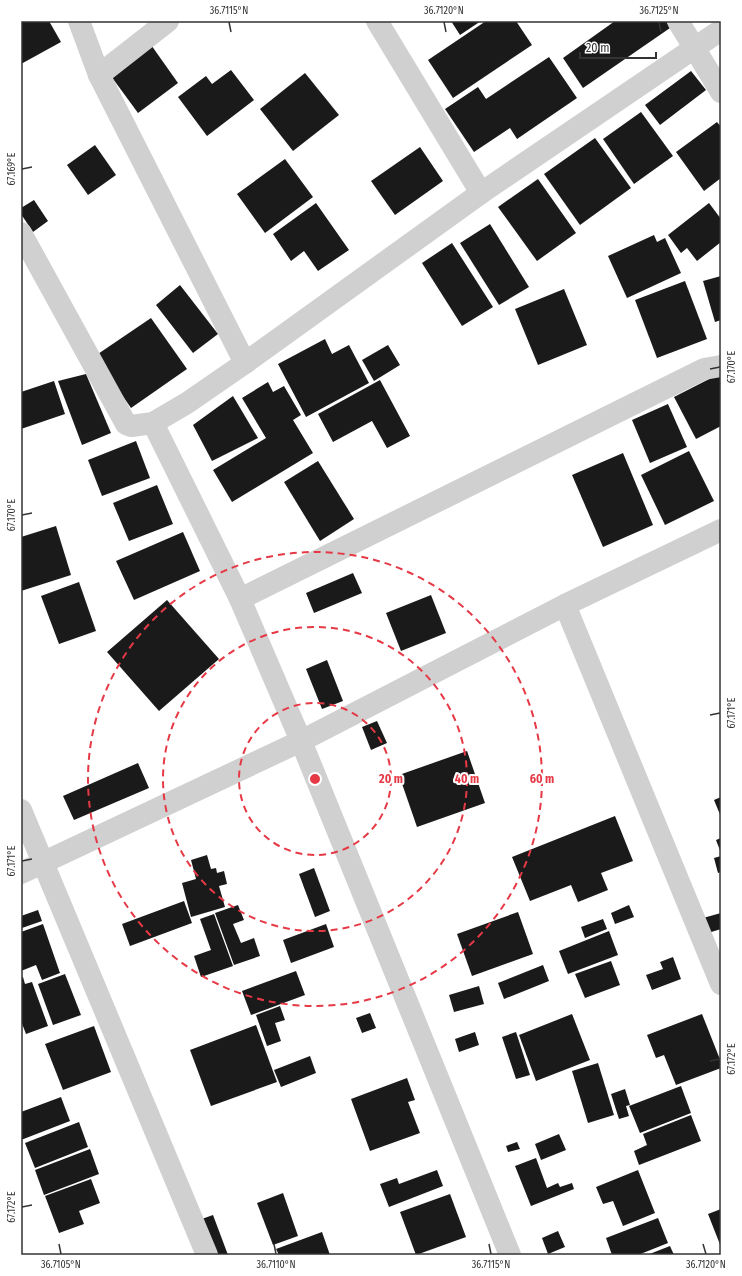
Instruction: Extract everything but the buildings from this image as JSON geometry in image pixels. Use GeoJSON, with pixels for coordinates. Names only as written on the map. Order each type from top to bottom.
{"type":"FeatureCollection","features":[{"type":"Feature","properties":{"kind":"street"},"geometry":{"type":"LineString","coordinates":[[79,21],[99,75],[245,363]]}},
{"type":"Feature","properties":{"kind":"street"},"geometry":{"type":"LineString","coordinates":[[99,75],[168,21]]}},
{"type":"Feature","properties":{"kind":"street"},"geometry":{"type":"LineString","coordinates":[[377,21],[481,193]]}},
{"type":"Feature","properties":{"kind":"street"},"geometry":{"type":"LineString","coordinates":[[678,21],[721,92]]}},
{"type":"Feature","properties":{"kind":"street"},"geometry":{"type":"LineString","coordinates":[[21,233],[126,424],[131,426],[153,423],[245,363],[481,193],[721,30]]}},
{"type":"Feature","properties":{"kind":"street"},"geometry":{"type":"LineString","coordinates":[[240,599],[704,369],[721,366]]}},
{"type":"Feature","properties":{"kind":"street"},"geometry":{"type":"LineString","coordinates":[[153,423],[240,599],[301,741],[510,1255]]}},
{"type":"Feature","properties":{"kind":"street"},"geometry":{"type":"LineString","coordinates":[[21,873],[44,864],[301,741],[565,605],[721,530]]}},
{"type":"Feature","properties":{"kind":"street"},"geometry":{"type":"LineString","coordinates":[[565,605],[721,984]]}},
{"type":"Feature","properties":{"kind":"street"},"geometry":{"type":"LineString","coordinates":[[21,810],[207,1255]]}}]}
